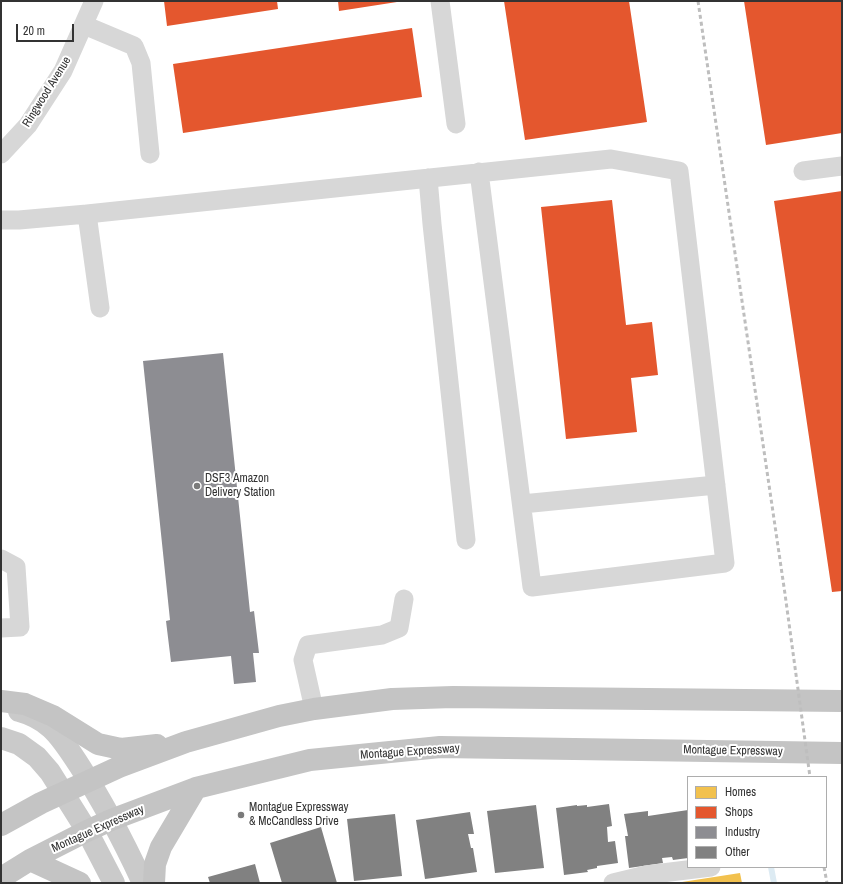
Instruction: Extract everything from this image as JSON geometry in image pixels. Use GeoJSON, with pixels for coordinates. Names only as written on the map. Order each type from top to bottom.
{"type":"FeatureCollection","features":[{"type":"Feature","properties":{"kind":"highway"},"geometry":{"type":"LineString","coordinates":[[1,825],[41,802],[89,780],[186,742],[279,716],[314,709],[392,699],[453,697],[842,701]]}},
{"type":"Feature","properties":{"kind":"highway"},"geometry":{"type":"LineString","coordinates":[[1,701],[25,704],[53,716],[98,744],[121,749],[186,742]]}},
{"type":"Feature","properties":{"kind":"highway","name":"Montague Expressway"},"geometry":{"type":"LineString","coordinates":[[1,878],[30,860],[111,820],[196,788],[310,760],[440,747],[842,753]]}},
{"type":"Feature","properties":{"kind":"highway"},"geometry":{"type":"LineString","coordinates":[[154,883],[155,864],[161,847],[196,788]]}},
{"type":"Feature","properties":{"kind":"highway"},"geometry":{"type":"LineString","coordinates":[[30,860],[80,883]]}},
{"type":"Feature","properties":{"kind":"main road"},"geometry":{"type":"LineString","coordinates":[[1,705],[29,714],[51,728],[89,780],[129,852],[143,883]]}},
{"type":"Feature","properties":{"kind":"main road"},"geometry":{"type":"LineString","coordinates":[[1,738],[19,744],[37,757],[63,792],[87,831],[114,883]]}},
{"type":"Feature","properties":{"kind":"street","name":"Ringwood Avenue"},"geometry":{"type":"LineString","coordinates":[[1,154],[28,125],[63,71],[94,1]]}},
{"type":"Feature","properties":{"kind":"street"},"geometry":{"type":"LineString","coordinates":[[440,1],[456,124]]}},
{"type":"Feature","properties":{"kind":"street"},"geometry":{"type":"LineString","coordinates":[[84,25],[134,46],[141,63],[150,154]]}},
{"type":"Feature","properties":{"kind":"street"},"geometry":{"type":"LineString","coordinates":[[1,220],[19,220],[87,214],[428,178],[479,172],[611,158],[679,172],[726,563],[532,587],[479,172]]}},
{"type":"Feature","properties":{"kind":"street"},"geometry":{"type":"LineString","coordinates":[[803,171],[842,166]]}},
{"type":"Feature","properties":{"kind":"street"},"geometry":{"type":"LineString","coordinates":[[428,178],[432,232],[466,540]]}},
{"type":"Feature","properties":{"kind":"street"},"geometry":{"type":"LineString","coordinates":[[87,214],[100,308]]}},
{"type":"Feature","properties":{"kind":"street"},"geometry":{"type":"LineString","coordinates":[[522,504],[716,485]]}},
{"type":"Feature","properties":{"kind":"street"},"geometry":{"type":"LineString","coordinates":[[1,559],[16,567],[20,627],[1,628]]}},
{"type":"Feature","properties":{"kind":"street"},"geometry":{"type":"LineString","coordinates":[[314,709],[303,660],[308,645],[382,634],[399,628],[404,599]]}},
{"type":"Feature","properties":{"kind":"street"},"geometry":{"type":"LineString","coordinates":[[613,883],[646,876],[704,868]]}},
{"type":"Feature","properties":{"kind":"building: Homes"},"geometry":{"type":"Polygon","coordinates":[[[740,873],[742,883],[682,883],[682,882],[740,873]]]}},
{"type":"Feature","properties":{"kind":"building: Shops"},"geometry":{"type":"Polygon","coordinates":[[[164,1],[277,1],[278,9],[167,26],[164,1]]]}},
{"type":"Feature","properties":{"kind":"building: Shops"},"geometry":{"type":"Polygon","coordinates":[[[338,1],[397,1],[397,2],[339,11],[338,1]]]}},
{"type":"Feature","properties":{"kind":"building: Shops"},"geometry":{"type":"Polygon","coordinates":[[[504,1],[629,1],[647,122],[525,140],[504,1]]]}},
{"type":"Feature","properties":{"kind":"building: Shops"},"geometry":{"type":"Polygon","coordinates":[[[744,1],[842,1],[842,133],[766,145],[744,1]]]}},
{"type":"Feature","properties":{"kind":"building: Shops"},"geometry":{"type":"Polygon","coordinates":[[[412,28],[422,97],[183,133],[173,64],[412,28]]]}},
{"type":"Feature","properties":{"kind":"building: Shops"},"geometry":{"type":"Polygon","coordinates":[[[842,191],[842,591],[832,592],[774,201],[842,191]]]}},
{"type":"Feature","properties":{"kind":"building: Shops"},"geometry":{"type":"Polygon","coordinates":[[[612,200],[626,325],[652,322],[658,375],[631,378],[637,432],[566,439],[541,207],[612,200]]]}},
{"type":"Feature","properties":{"kind":"building: Industry","name":"DSF3 Amazon Delivery Station"},"geometry":{"type":"Polygon","coordinates":[[[223,353],[250,612],[254,611],[259,653],[253,653],[256,682],[234,684],[231,656],[171,662],[166,621],[170,620],[143,361],[223,353]]]}},
{"type":"Feature","properties":{"kind":"building: Other"},"geometry":{"type":"Polygon","coordinates":[[[609,804],[612,826],[607,827],[608,842],[615,841],[618,863],[597,866],[597,868],[587,870],[588,872],[564,875],[556,808],[577,805],[587,805],[587,807],[609,804]]]}},
{"type":"Feature","properties":{"kind":"building: Other"},"geometry":{"type":"Polygon","coordinates":[[[536,805],[544,868],[495,873],[487,811],[536,805]]]}},
{"type":"Feature","properties":{"kind":"building: Other"},"geometry":{"type":"Polygon","coordinates":[[[687,810],[687,858],[673,860],[672,857],[662,858],[663,863],[629,868],[625,836],[628,836],[624,814],[648,811],[648,816],[687,810]]]}},
{"type":"Feature","properties":{"kind":"building: Other"},"geometry":{"type":"Polygon","coordinates":[[[470,812],[474,834],[468,834],[471,848],[473,848],[477,872],[425,879],[416,820],[470,812]]]}},
{"type":"Feature","properties":{"kind":"building: Other"},"geometry":{"type":"Polygon","coordinates":[[[395,814],[402,876],[354,881],[347,819],[395,814]]]}},
{"type":"Feature","properties":{"kind":"building: Other"},"geometry":{"type":"Polygon","coordinates":[[[321,827],[337,883],[282,883],[270,843],[321,827]]]}},
{"type":"Feature","properties":{"kind":"building: Other"},"geometry":{"type":"Polygon","coordinates":[[[255,864],[260,883],[210,883],[208,877],[255,864]]]}},
{"type":"Feature","properties":{"kind":"waterway"},"geometry":{"type":"LineString","coordinates":[[771,868],[774,883]]}},
{"type":"Feature","properties":{"kind":"railway"},"geometry":{"type":"LineString","coordinates":[[698,1],[785,594],[810,776]]}},
{"type":"Feature","properties":{"kind":"railway"},"geometry":{"type":"LineString","coordinates":[[824,868],[827,883]]}},
{"type":"Feature","properties":{"kind":"place","name":"DSF3 Amazon Delivery Station"},"geometry":{"type":"Point","coordinates":[197,486]}},
{"type":"Feature","properties":{"kind":"place","name":"Montague Expressway & McCandless Drive"},"geometry":{"type":"Point","coordinates":[241,815]}}]}
